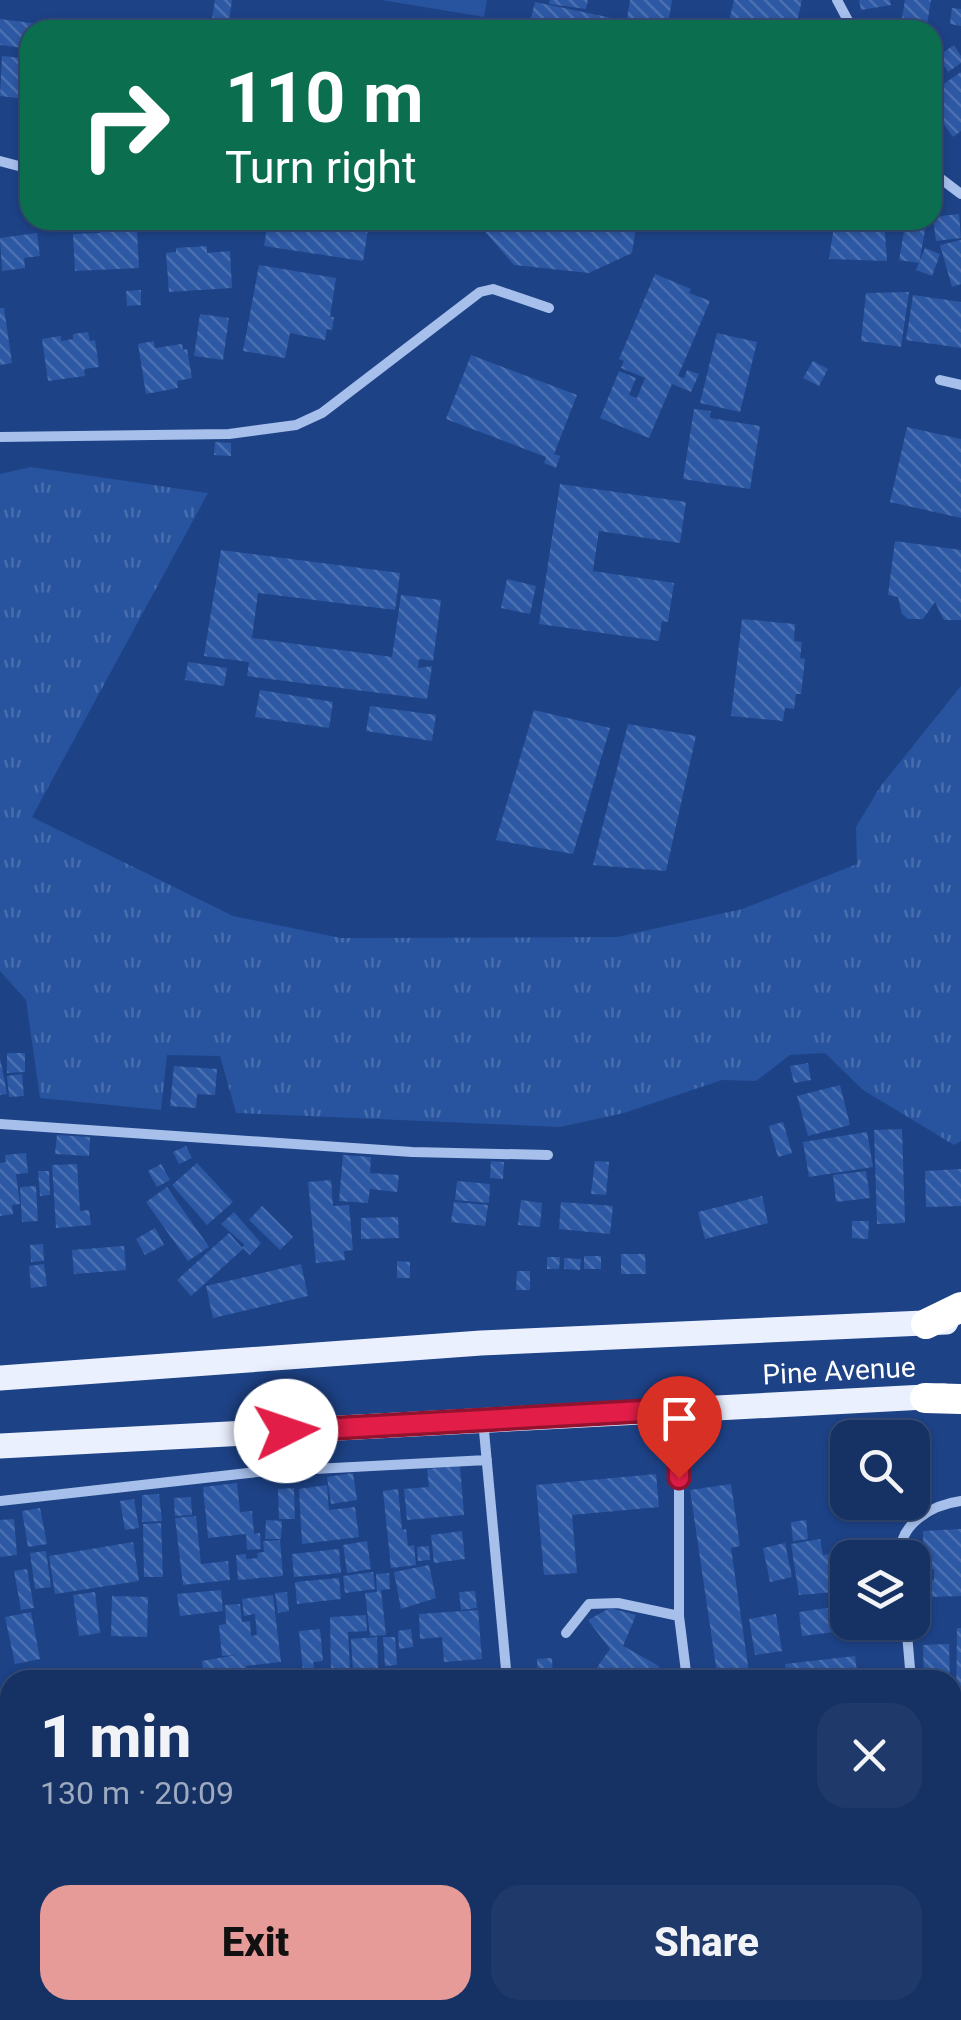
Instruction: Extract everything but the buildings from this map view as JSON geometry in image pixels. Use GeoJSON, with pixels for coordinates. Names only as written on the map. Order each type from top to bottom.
{"type":"FeatureCollection","features":[{"type":"Feature","properties":{"kind":"highway"},"geometry":{"type":"LineString","coordinates":[[926,1324],[961,1307]]}},
{"type":"Feature","properties":{"kind":"highway"},"geometry":{"type":"LineString","coordinates":[[925,1398],[961,1397]]}},
{"type":"Feature","properties":{"kind":"main road"},"geometry":{"type":"LineString","coordinates":[[0,1378],[480,1344],[961,1321]]}},
{"type":"Feature","properties":{"kind":"main road","name":"Pine Avenue"},"geometry":{"type":"LineString","coordinates":[[0,1446],[925,1398]]}},
{"type":"Feature","properties":{"kind":"street"},"geometry":{"type":"LineString","coordinates":[[0,437],[229,434],[296,425],[322,413],[480,292],[493,289],[549,308]]}},
{"type":"Feature","properties":{"kind":"street"},"geometry":{"type":"LineString","coordinates":[[940,380],[961,386]]}},
{"type":"Feature","properties":{"kind":"street"},"geometry":{"type":"LineString","coordinates":[[0,1124],[412,1152],[548,1156]]}},
{"type":"Feature","properties":{"kind":"street"},"geometry":{"type":"LineString","coordinates":[[679,1409],[679,1616],[686,1670]]}},
{"type":"Feature","properties":{"kind":"street"},"geometry":{"type":"LineString","coordinates":[[483,1418],[507,1670]]}},
{"type":"Feature","properties":{"kind":"street"},"geometry":{"type":"LineString","coordinates":[[0,1501],[257,1472],[487,1460]]}},
{"type":"Feature","properties":{"kind":"street"},"geometry":{"type":"LineString","coordinates":[[904,1540],[907,1528],[920,1516],[961,1501]]}},
{"type":"Feature","properties":{"kind":"street"},"geometry":{"type":"LineString","coordinates":[[566,1633],[589,1604],[618,1603],[679,1616]]}},
{"type":"Feature","properties":{"kind":"street"},"geometry":{"type":"LineString","coordinates":[[908,1640],[910,1670]]}},
{"type":"Feature","properties":{"kind":"green space"},"geometry":{"type":"Polygon","coordinates":[[[381,0],[487,0],[484,17],[381,0]]]}},
{"type":"Feature","properties":{"kind":"green space"},"geometry":{"type":"Polygon","coordinates":[[[31,467],[208,493],[32,817],[233,916],[341,938],[617,937],[742,909],[857,864],[856,827],[880,787],[961,686],[961,1141],[954,1145],[863,1090],[825,1053],[790,1055],[756,1081],[722,1080],[624,1113],[560,1127],[236,1113],[220,1056],[167,1055],[161,1110],[40,1098],[26,1000],[0,971],[0,474],[31,467]]]}},
{"type":"Feature","properties":{"kind":"route"},"geometry":{"type":"LineString","coordinates":[[286,1431],[679,1409],[679,1478]]}}]}
